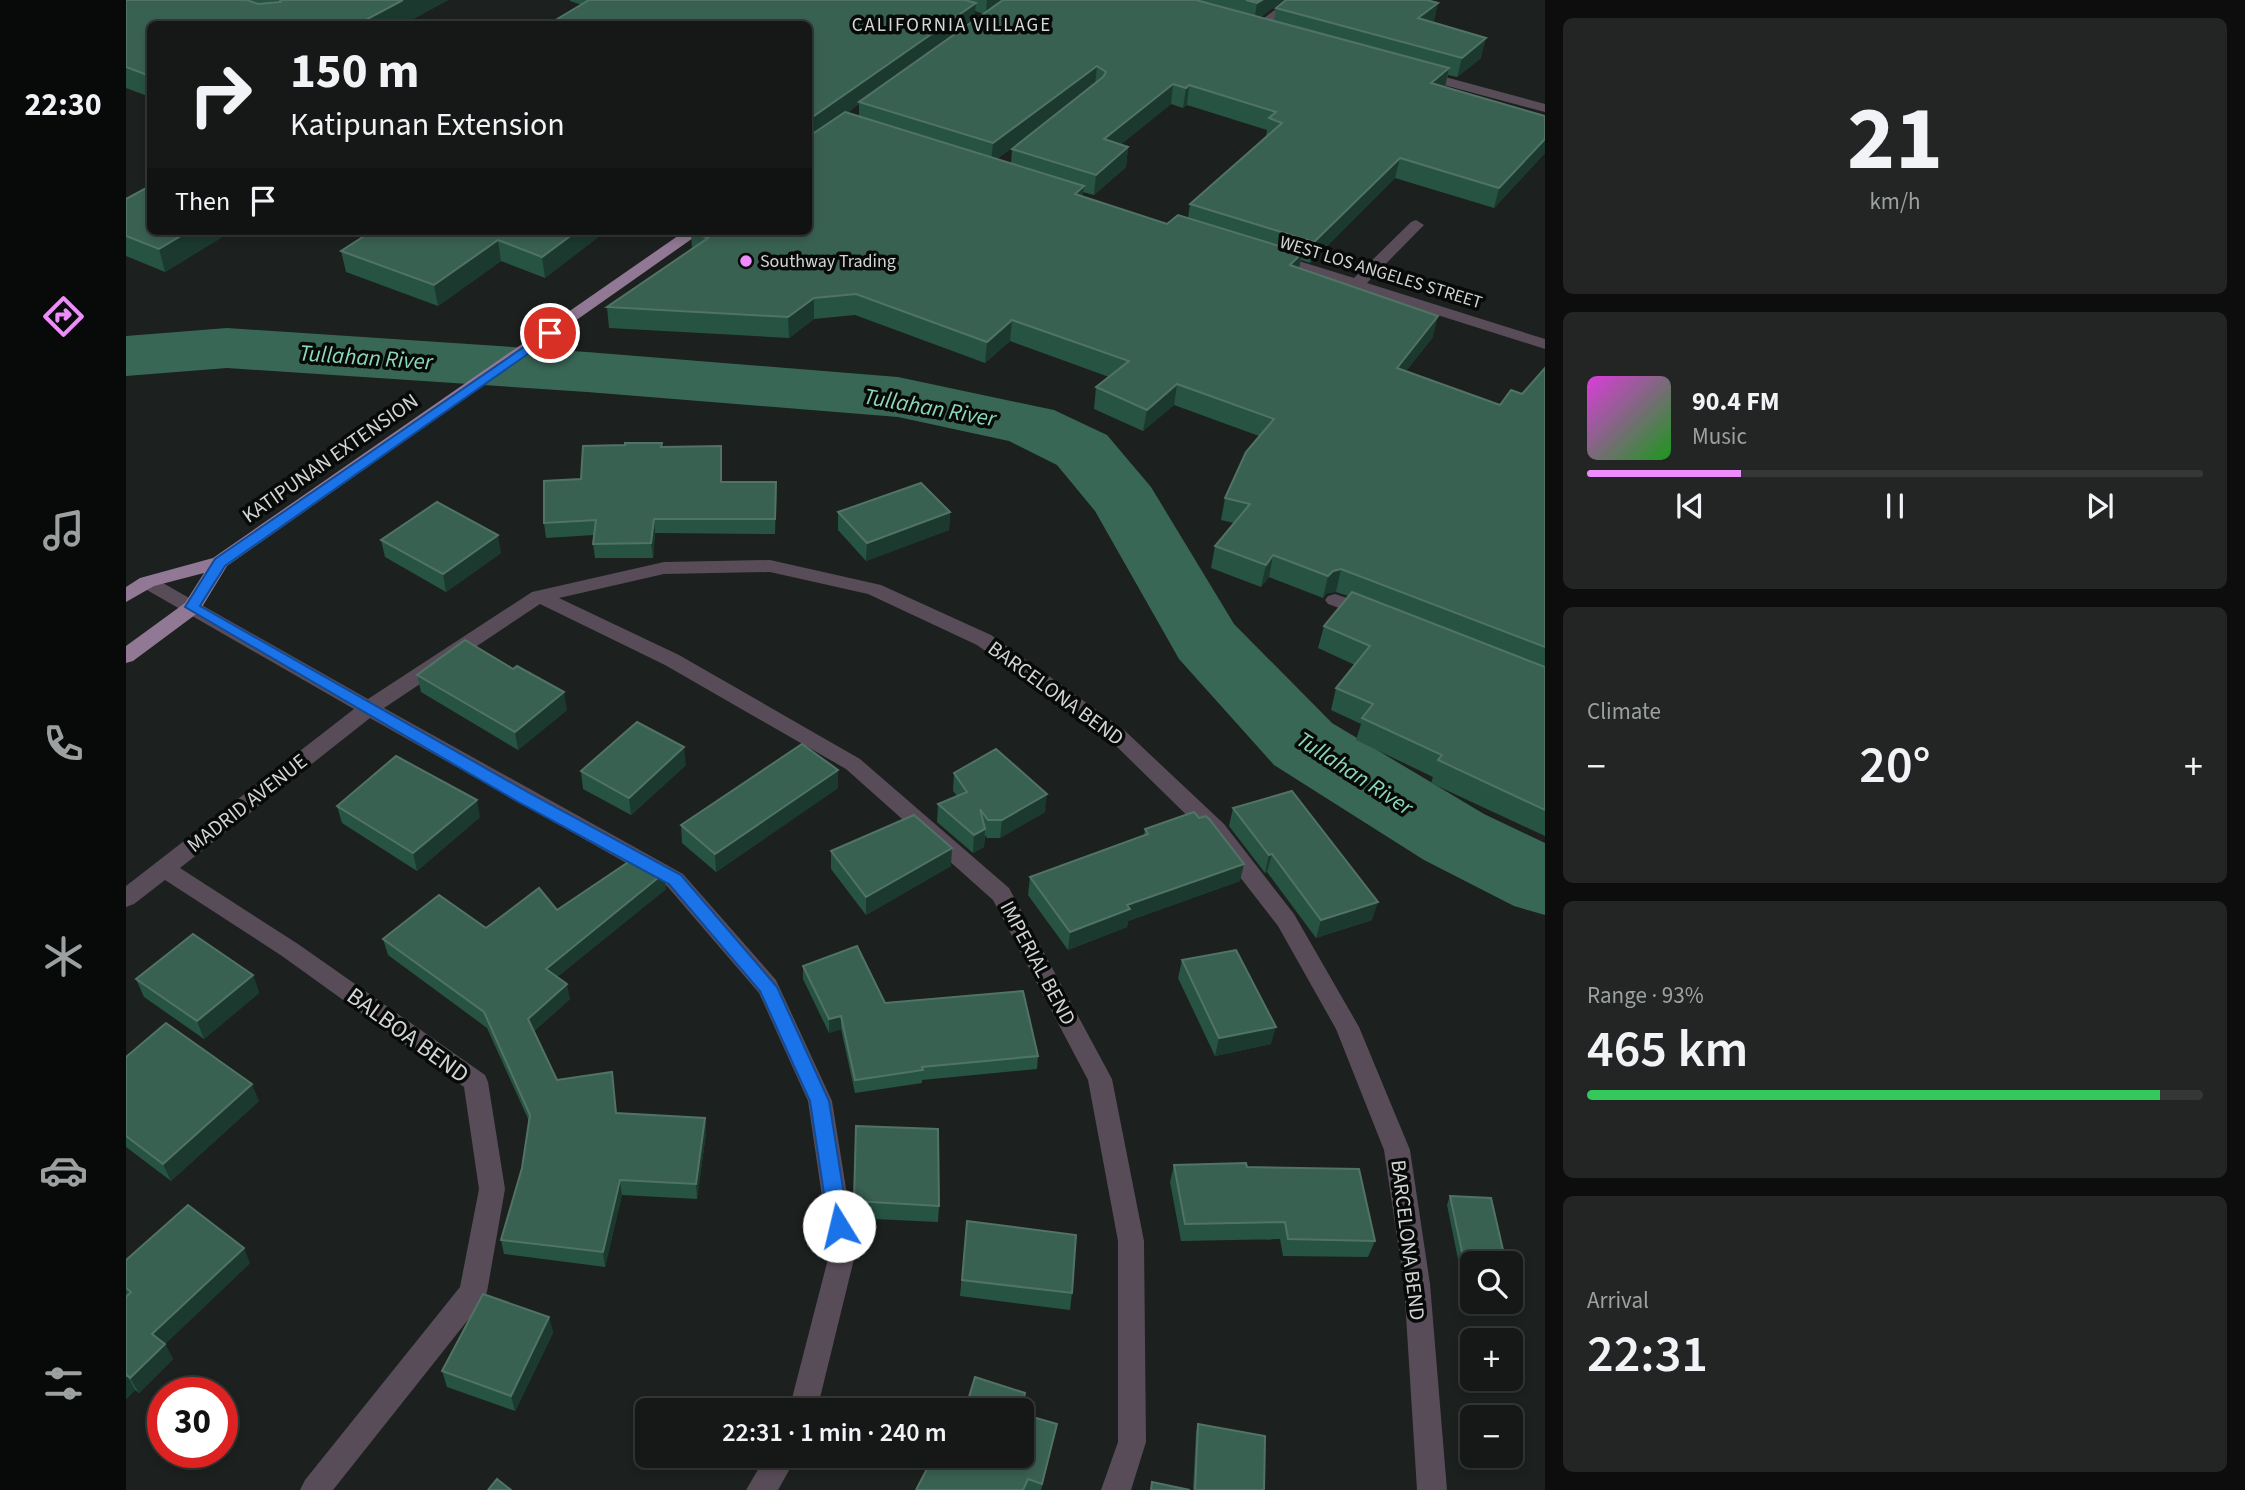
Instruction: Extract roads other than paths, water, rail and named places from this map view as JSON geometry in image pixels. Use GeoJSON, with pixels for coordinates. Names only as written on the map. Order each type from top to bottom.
{"type":"FeatureCollection","features":[{"type":"Feature","properties":{"kind":"main road","name":"KATIPUNAN EXTENSION"},"geometry":{"type":"LineString","coordinates":[[126,596],[147,582],[220,562],[689,235]]}},
{"type":"Feature","properties":{"kind":"main road","name":"KATIPUNAN EXTENSION"},"geometry":{"type":"LineString","coordinates":[[126,656],[192,607],[220,562]]}},
{"type":"Feature","properties":{"kind":"street"},"geometry":{"type":"LineString","coordinates":[[1257,30],[1296,0]]}},
{"type":"Feature","properties":{"kind":"street"},"geometry":{"type":"LineString","coordinates":[[1401,69],[1545,108]]}},
{"type":"Feature","properties":{"kind":"street"},"geometry":{"type":"LineString","coordinates":[[1356,285],[1416,225]]}},
{"type":"Feature","properties":{"kind":"street","name":"WEST LOS ANGELES STREET"},"geometry":{"type":"LineString","coordinates":[[1253,252],[1545,344]]}},
{"type":"Feature","properties":{"kind":"street","name":"BARCELONA BEND"},"geometry":{"type":"LineString","coordinates":[[369,708],[539,596],[664,568],[770,566],[874,589],[995,648],[1116,734],[1216,830],[1286,920],[1347,1027],[1397,1150],[1417,1284],[1432,1490]]}},
{"type":"Feature","properties":{"kind":"street"},"geometry":{"type":"LineString","coordinates":[[147,582],[675,880],[768,987],[820,1101],[843,1251],[806,1398]]}},
{"type":"Feature","properties":{"kind":"street","name":"IMPERIAL BEND"},"geometry":{"type":"LineString","coordinates":[[539,596],[672,660],[853,764],[1001,894],[1100,1079],[1131,1241],[1132,1442],[1116,1490]]}},
{"type":"Feature","properties":{"kind":"street"},"geometry":{"type":"LineString","coordinates":[[1335,600],[1385,619]]}},
{"type":"Feature","properties":{"kind":"street","name":"MADRID AVENUE"},"geometry":{"type":"LineString","coordinates":[[126,898],[369,708]]}},
{"type":"Feature","properties":{"kind":"street","name":"BALBOA BEND"},"geometry":{"type":"LineString","coordinates":[[164,868],[290,950],[476,1082],[492,1189],[473,1293],[315,1490]]}},
{"type":"Feature","properties":{"kind":"street"},"geometry":{"type":"LineString","coordinates":[[761,1490],[775,1468]]}},
{"type":"Feature","properties":{"kind":"waterway","name":"Tullahan River"},"geometry":{"type":"LineString","coordinates":[[126,356],[227,348],[587,372],[898,397],[1030,425],[1082,450],[1126,503],[1206,641],[1303,744],[1454,837],[1545,882]]}},
{"type":"Feature","properties":{"kind":"place","name":"Southway Trading"},"geometry":{"type":"Point","coordinates":[746,261]}},
{"type":"Feature","properties":{"kind":"district","name":"CALIFORNIA VILLAGE"},"geometry":{"type":"Point","coordinates":[952,24]}}]}
